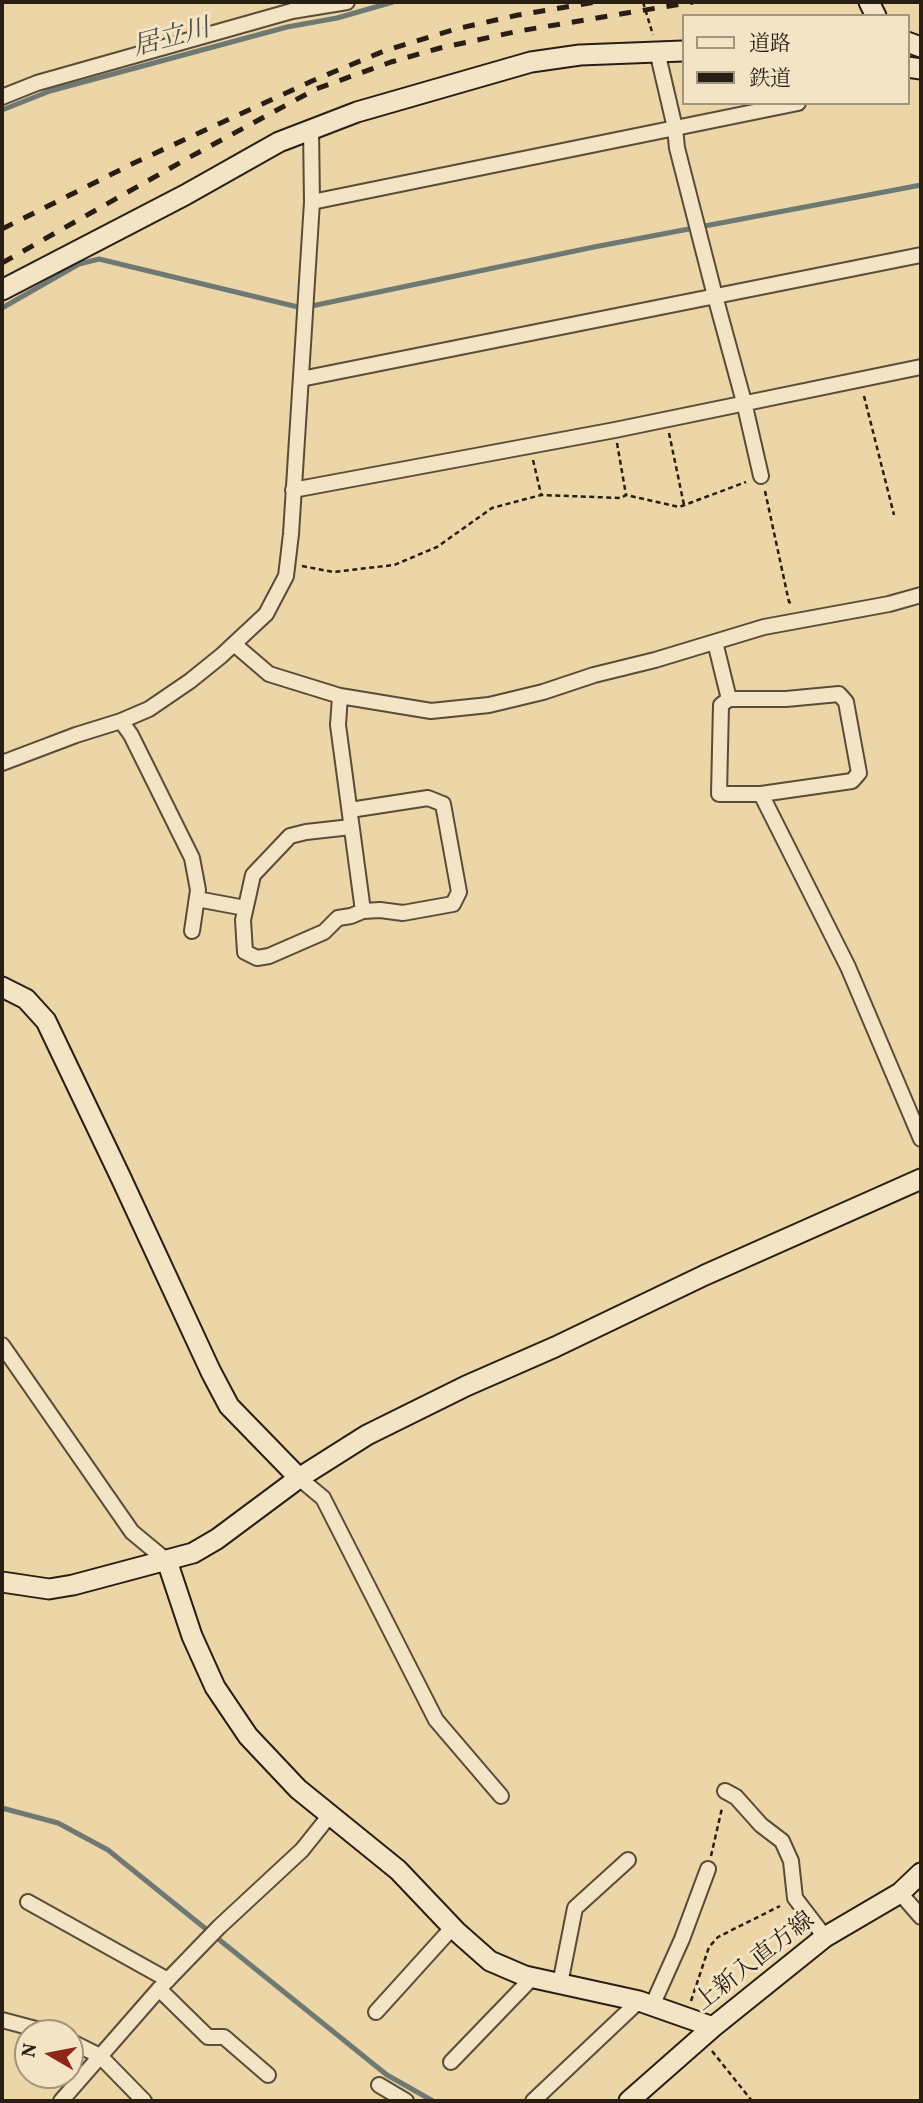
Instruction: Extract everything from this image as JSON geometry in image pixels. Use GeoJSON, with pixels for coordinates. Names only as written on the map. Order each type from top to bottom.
{"type":"FeatureCollection","features":[{"type":"Feature","properties":{"kind":"street"},"geometry":{"type":"LineString","coordinates":[[2,97],[37,83],[291,6],[347,2]]}},
{"type":"Feature","properties":{"kind":"street"},"geometry":{"type":"LineString","coordinates":[[657,51],[677,148],[761,476]]}},
{"type":"Feature","properties":{"kind":"street"},"geometry":{"type":"LineString","coordinates":[[2,290],[279,142],[357,112],[531,62],[580,55],[682,51]]}},
{"type":"Feature","properties":{"kind":"street"},"geometry":{"type":"LineString","coordinates":[[312,202],[788,105]]}},
{"type":"Feature","properties":{"kind":"street"},"geometry":{"type":"LineString","coordinates":[[2,763],[149,709],[190,681],[266,614],[286,576],[312,202],[311,129]]}},
{"type":"Feature","properties":{"kind":"street"},"geometry":{"type":"LineString","coordinates":[[301,379],[921,255]]}},
{"type":"Feature","properties":{"kind":"street"},"geometry":{"type":"LineString","coordinates":[[293,490],[615,430],[921,367]]}},
{"type":"Feature","properties":{"kind":"street"},"geometry":{"type":"LineString","coordinates":[[234,644],[268,674],[340,696],[431,711],[489,705],[543,692],[764,627],[889,604],[921,595]]}},
{"type":"Feature","properties":{"kind":"street"},"geometry":{"type":"LineString","coordinates":[[715,642],[729,699]]}},
{"type":"Feature","properties":{"kind":"street"},"geometry":{"type":"LineString","coordinates":[[839,694],[846,702],[859,774],[852,781],[761,794],[719,794],[721,705],[729,699],[786,699],[839,694]]}},
{"type":"Feature","properties":{"kind":"street"},"geometry":{"type":"LineString","coordinates":[[340,696],[338,725],[363,911]]}},
{"type":"Feature","properties":{"kind":"street"},"geometry":{"type":"LineString","coordinates":[[121,721],[192,858],[198,890],[192,931]]}},
{"type":"Feature","properties":{"kind":"street"},"geometry":{"type":"LineString","coordinates":[[761,794],[848,967],[921,1139]]}},
{"type":"Feature","properties":{"kind":"street"},"geometry":{"type":"LineString","coordinates":[[350,810],[428,798],[443,804],[459,892],[453,904],[403,913],[363,911],[338,918],[324,932],[269,956],[257,958],[245,952],[243,920],[253,875],[290,836],[351,827]]}},
{"type":"Feature","properties":{"kind":"street"},"geometry":{"type":"LineString","coordinates":[[197,899],[245,908]]}},
{"type":"Feature","properties":{"kind":"street"},"geometry":{"type":"LineString","coordinates":[[2,987],[26,999],[46,1021],[229,1406],[299,1478],[323,1498],[436,1720],[501,1796]]}},
{"type":"Feature","properties":{"kind":"street"},"geometry":{"type":"LineString","coordinates":[[2,1582],[49,1589],[193,1553],[217,1539],[299,1478],[367,1435],[705,1275],[921,1179]]}},
{"type":"Feature","properties":{"kind":"street"},"geometry":{"type":"LineString","coordinates":[[2,1345],[132,1532],[167,1560],[192,1636],[215,1687],[248,1736],[298,1789],[398,1871],[452,1928],[490,1961],[532,1978],[645,2004],[684,2017],[707,2032]]}},
{"type":"Feature","properties":{"kind":"street"},"geometry":{"type":"LineString","coordinates":[[725,1791],[736,1797],[761,1825],[782,1841],[791,1861],[795,1898],[825,1937]]}},
{"type":"Feature","properties":{"kind":"street"},"geometry":{"type":"LineString","coordinates":[[61,2101],[164,1985],[219,1927],[302,1850],[330,1815]]}},
{"type":"Feature","properties":{"kind":"street"},"geometry":{"type":"LineString","coordinates":[[561,1984],[575,1908],[628,1860]]}},
{"type":"Feature","properties":{"kind":"street"},"geometry":{"type":"LineString","coordinates":[[533,2101],[645,2004],[682,1939],[708,1869]]}},
{"type":"Feature","properties":{"kind":"street","name":"上新入直方線"},"geometry":{"type":"LineString","coordinates":[[629,2101],[707,2032],[825,1937],[900,1893],[921,1873]]}},
{"type":"Feature","properties":{"kind":"street"},"geometry":{"type":"LineString","coordinates":[[900,1893],[921,1917]]}},
{"type":"Feature","properties":{"kind":"street"},"geometry":{"type":"LineString","coordinates":[[28,1902],[164,1985],[208,2037],[224,2037],[268,2074]]}},
{"type":"Feature","properties":{"kind":"street"},"geometry":{"type":"LineString","coordinates":[[376,2012],[452,1928]]}},
{"type":"Feature","properties":{"kind":"street"},"geometry":{"type":"LineString","coordinates":[[451,2062],[532,1978]]}},
{"type":"Feature","properties":{"kind":"street"},"geometry":{"type":"LineString","coordinates":[[84,2048],[100,2056],[144,2101]]}},
{"type":"Feature","properties":{"kind":"street"},"geometry":{"type":"LineString","coordinates":[[379,2085],[406,2101]]}},
{"type":"Feature","properties":{"kind":"path"},"geometry":{"type":"LineString","coordinates":[[643,2],[657,51]]}},
{"type":"Feature","properties":{"kind":"path"},"geometry":{"type":"LineString","coordinates":[[860,379],[894,515]]}},
{"type":"Feature","properties":{"kind":"path"},"geometry":{"type":"LineString","coordinates":[[666,419],[684,505]]}},
{"type":"Feature","properties":{"kind":"path"},"geometry":{"type":"LineString","coordinates":[[615,430],[626,495]]}},
{"type":"Feature","properties":{"kind":"path"},"geometry":{"type":"LineString","coordinates":[[530,446],[541,495]]}},
{"type":"Feature","properties":{"kind":"path"},"geometry":{"type":"LineString","coordinates":[[288,561],[333,572],[394,565],[438,547],[492,508],[541,495],[621,498],[626,495],[679,507],[761,476],[789,601]]}},
{"type":"Feature","properties":{"kind":"path"},"geometry":{"type":"LineString","coordinates":[[708,1869],[725,1791]]}},
{"type":"Feature","properties":{"kind":"path"},"geometry":{"type":"LineString","coordinates":[[684,2017],[709,1947],[718,1937],[795,1898]]}},
{"type":"Feature","properties":{"kind":"path"},"geometry":{"type":"LineString","coordinates":[[707,2032],[752,2101]]}},
{"type":"Feature","properties":{"kind":"waterway","name":"居立川"},"geometry":{"type":"LineString","coordinates":[[2,110],[50,91],[287,27],[337,18],[393,2]]}},
{"type":"Feature","properties":{"kind":"waterway"},"geometry":{"type":"LineString","coordinates":[[2,308],[79,264],[99,259],[302,308],[594,247],[921,185]]}},
{"type":"Feature","properties":{"kind":"waterway"},"geometry":{"type":"LineString","coordinates":[[2,1808],[58,1823],[108,1850],[387,2075],[433,2101]]}},
{"type":"Feature","properties":{"kind":"railway"},"geometry":{"type":"LineString","coordinates":[[2,229],[136,162],[384,51],[456,29],[596,2]]}},
{"type":"Feature","properties":{"kind":"railway"},"geometry":{"type":"LineString","coordinates":[[2,263],[316,89],[440,48],[519,31],[693,2]]}}]}
